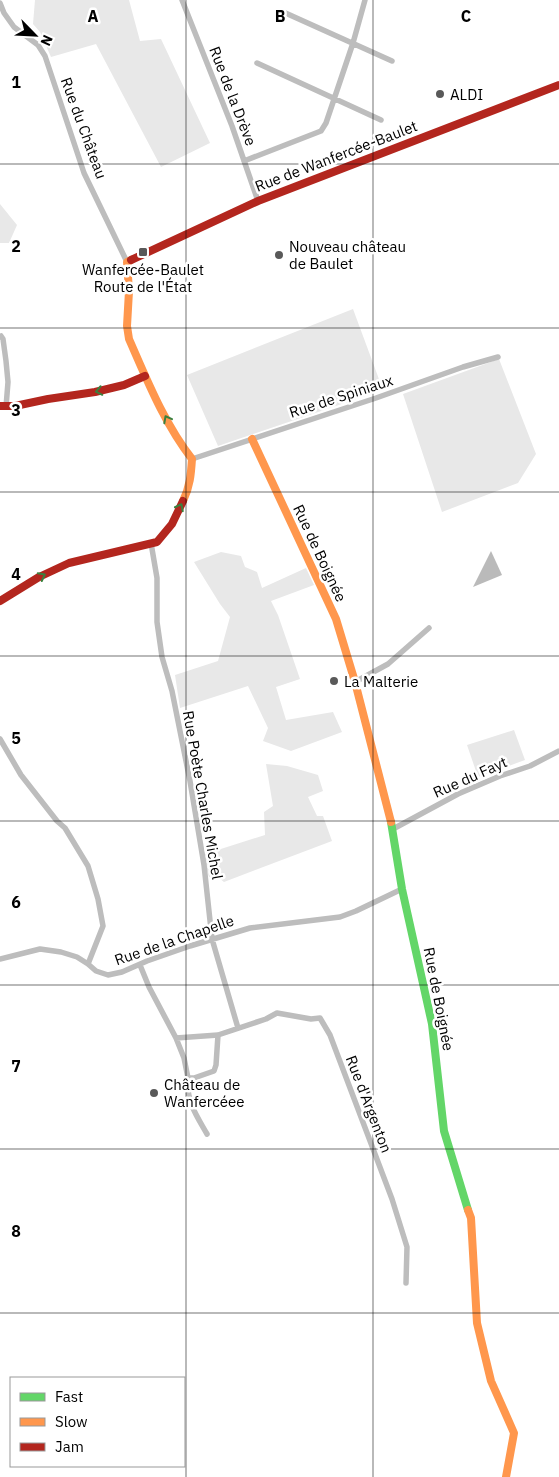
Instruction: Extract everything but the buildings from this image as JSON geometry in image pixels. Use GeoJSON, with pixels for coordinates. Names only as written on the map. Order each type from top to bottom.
{"type":"FeatureCollection","features":[{"type":"Feature","properties":{"kind":"main road","name":"Rue de Wanfercée-Baulet"},"geometry":{"type":"LineString","coordinates":[[127,262],[258,201],[559,85]]}},
{"type":"Feature","properties":{"kind":"main road"},"geometry":{"type":"LineString","coordinates":[[0,601],[39,577],[69,563],[157,542],[172,524],[191,480],[192,459],[178,441],[145,376],[128,332],[129,291],[127,262]]}},
{"type":"Feature","properties":{"kind":"main road"},"geometry":{"type":"LineString","coordinates":[[3,406],[103,391],[145,376]]}},
{"type":"Feature","properties":{"kind":"main road","name":"Rue de Boignée"},"geometry":{"type":"LineString","coordinates":[[252,439],[336,619],[355,682],[393,829],[402,889],[432,1024],[444,1131],[471,1218],[478,1323],[491,1381],[514,1432],[506,1477]]}},
{"type":"Feature","properties":{"kind":"street","name":"Rue de la Drève"},"geometry":{"type":"LineString","coordinates":[[182,0],[232,126],[258,201]]}},
{"type":"Feature","properties":{"kind":"street"},"geometry":{"type":"LineString","coordinates":[[244,161],[321,131],[326,123],[353,43],[364,0]]}},
{"type":"Feature","properties":{"kind":"street","name":"Rue du Château"},"geometry":{"type":"LineString","coordinates":[[0,4],[14,27],[38,45],[45,56],[84,173],[127,262]]}},
{"type":"Feature","properties":{"kind":"street"},"geometry":{"type":"LineString","coordinates":[[281,11],[392,61]]}},
{"type":"Feature","properties":{"kind":"street"},"geometry":{"type":"LineString","coordinates":[[257,63],[381,120]]}},
{"type":"Feature","properties":{"kind":"street"},"geometry":{"type":"LineString","coordinates":[[1,336],[3,339],[8,382],[3,391],[3,406]]}},
{"type":"Feature","properties":{"kind":"street","name":"Rue de Spiniaux"},"geometry":{"type":"LineString","coordinates":[[192,459],[463,367],[498,357]]}},
{"type":"Feature","properties":{"kind":"street","name":"Rue Poète Charles Michel"},"geometry":{"type":"LineString","coordinates":[[151,543],[157,578],[157,622],[162,657],[172,691],[190,781],[204,865],[212,939],[238,1028]]}},
{"type":"Feature","properties":{"kind":"street"},"geometry":{"type":"LineString","coordinates":[[355,682],[388,664],[429,628]]}},
{"type":"Feature","properties":{"kind":"street","name":"Rue de la Chapelle"},"geometry":{"type":"LineString","coordinates":[[0,739],[21,775],[65,828],[88,866],[98,899],[103,926],[88,964],[96,971],[108,975],[122,972],[146,961],[250,928],[340,917],[402,889]]}},
{"type":"Feature","properties":{"kind":"street","name":"Rue du Fayt"},"geometry":{"type":"LineString","coordinates":[[393,829],[458,794],[500,776],[530,766],[559,751]]}},
{"type":"Feature","properties":{"kind":"street"},"geometry":{"type":"LineString","coordinates":[[0,959],[40,949],[61,952],[88,964]]}},
{"type":"Feature","properties":{"kind":"street"},"geometry":{"type":"LineString","coordinates":[[140,965],[184,1058],[190,1104],[207,1134]]}},
{"type":"Feature","properties":{"kind":"street","name":"Rue d'Argenton"},"geometry":{"type":"LineString","coordinates":[[238,1028],[266,1020],[277,1013],[311,1020],[320,1018],[330,1035],[392,1199],[407,1247],[406,1283]]}},
{"type":"Feature","properties":{"kind":"street"},"geometry":{"type":"LineString","coordinates":[[176,1038],[218,1035],[238,1028]]}},
{"type":"Feature","properties":{"kind":"street"},"geometry":{"type":"LineString","coordinates":[[188,1078],[194,1078],[214,1071],[218,1035]]}},
{"type":"Feature","properties":{"kind":"shaded area"},"geometry":{"type":"Polygon","coordinates":[[[35,0],[129,0],[140,41],[161,39],[210,143],[161,167],[96,44],[51,57],[40,32],[33,24],[35,0]]]}},
{"type":"Feature","properties":{"kind":"shaded area"},"geometry":{"type":"Polygon","coordinates":[[[0,204],[17,225],[9,243],[0,243],[0,204]]]}},
{"type":"Feature","properties":{"kind":"shaded area"},"geometry":{"type":"Polygon","coordinates":[[[353,309],[383,390],[218,446],[187,375],[353,309]]]}},
{"type":"Feature","properties":{"kind":"shaded area"},"geometry":{"type":"Polygon","coordinates":[[[499,359],[536,454],[518,483],[442,512],[403,394],[499,359]]]}},
{"type":"Feature","properties":{"kind":"shaded area"},"geometry":{"type":"Polygon","coordinates":[[[491,551],[502,575],[473,587],[491,551]]]}},
{"type":"Feature","properties":{"kind":"shaded area"},"geometry":{"type":"Polygon","coordinates":[[[221,552],[241,556],[245,567],[257,572],[262,588],[306,568],[314,585],[271,601],[278,615],[300,679],[276,687],[286,720],[333,712],[342,732],[291,751],[263,741],[268,728],[248,686],[180,708],[175,675],[218,661],[230,617],[194,562],[221,552]]]}},
{"type":"Feature","properties":{"kind":"shaded area"},"geometry":{"type":"Polygon","coordinates":[[[514,730],[525,760],[478,777],[467,745],[514,730]]]}},
{"type":"Feature","properties":{"kind":"shaded area"},"geometry":{"type":"Polygon","coordinates":[[[266,764],[287,766],[318,775],[323,791],[308,797],[317,816],[323,816],[332,841],[224,882],[215,875],[209,877],[202,855],[265,835],[264,812],[273,806],[266,764]]]}},
{"type":"Feature","properties":{"kind":"traffic: fast"},"geometry":{"type":"LineString","coordinates":[[391,822],[402,889],[432,1024],[444,1131],[468,1210]]}},
{"type":"Feature","properties":{"kind":"traffic: slow"},"geometry":{"type":"LineString","coordinates":[[131,260],[127,262],[129,291],[127,326],[129,339],[165,416],[192,459],[189,486],[183,501]]}},
{"type":"Feature","properties":{"kind":"traffic: slow"},"geometry":{"type":"LineString","coordinates":[[252,439],[336,619],[355,682],[391,822]]}},
{"type":"Feature","properties":{"kind":"traffic: slow"},"geometry":{"type":"LineString","coordinates":[[468,1210],[471,1218],[477,1323],[491,1381],[514,1433],[506,1477]]}},
{"type":"Feature","properties":{"kind":"traffic: jam"},"geometry":{"type":"LineString","coordinates":[[131,260],[258,201],[559,85]]}},
{"type":"Feature","properties":{"kind":"traffic: jam"},"geometry":{"type":"LineString","coordinates":[[0,406],[15,406],[95,392],[124,385],[145,376]]}},
{"type":"Feature","properties":{"kind":"traffic: jam"},"geometry":{"type":"LineString","coordinates":[[0,601],[39,577],[69,563],[157,542],[172,524],[183,501]]}},
{"type":"Feature","properties":{"kind":"place","name":"ALDI"},"geometry":{"type":"Point","coordinates":[440,94]}},
{"type":"Feature","properties":{"kind":"place","name":"Wanfercée-Baulet Route de l'État"},"geometry":{"type":"Point","coordinates":[143,252]}},
{"type":"Feature","properties":{"kind":"place","name":"Nouveau château de Baulet"},"geometry":{"type":"Point","coordinates":[279,255]}},
{"type":"Feature","properties":{"kind":"place","name":"La Malterie"},"geometry":{"type":"Point","coordinates":[334,681]}},
{"type":"Feature","properties":{"kind":"place","name":"Château de Wanfercéee"},"geometry":{"type":"Point","coordinates":[154,1093]}}]}
